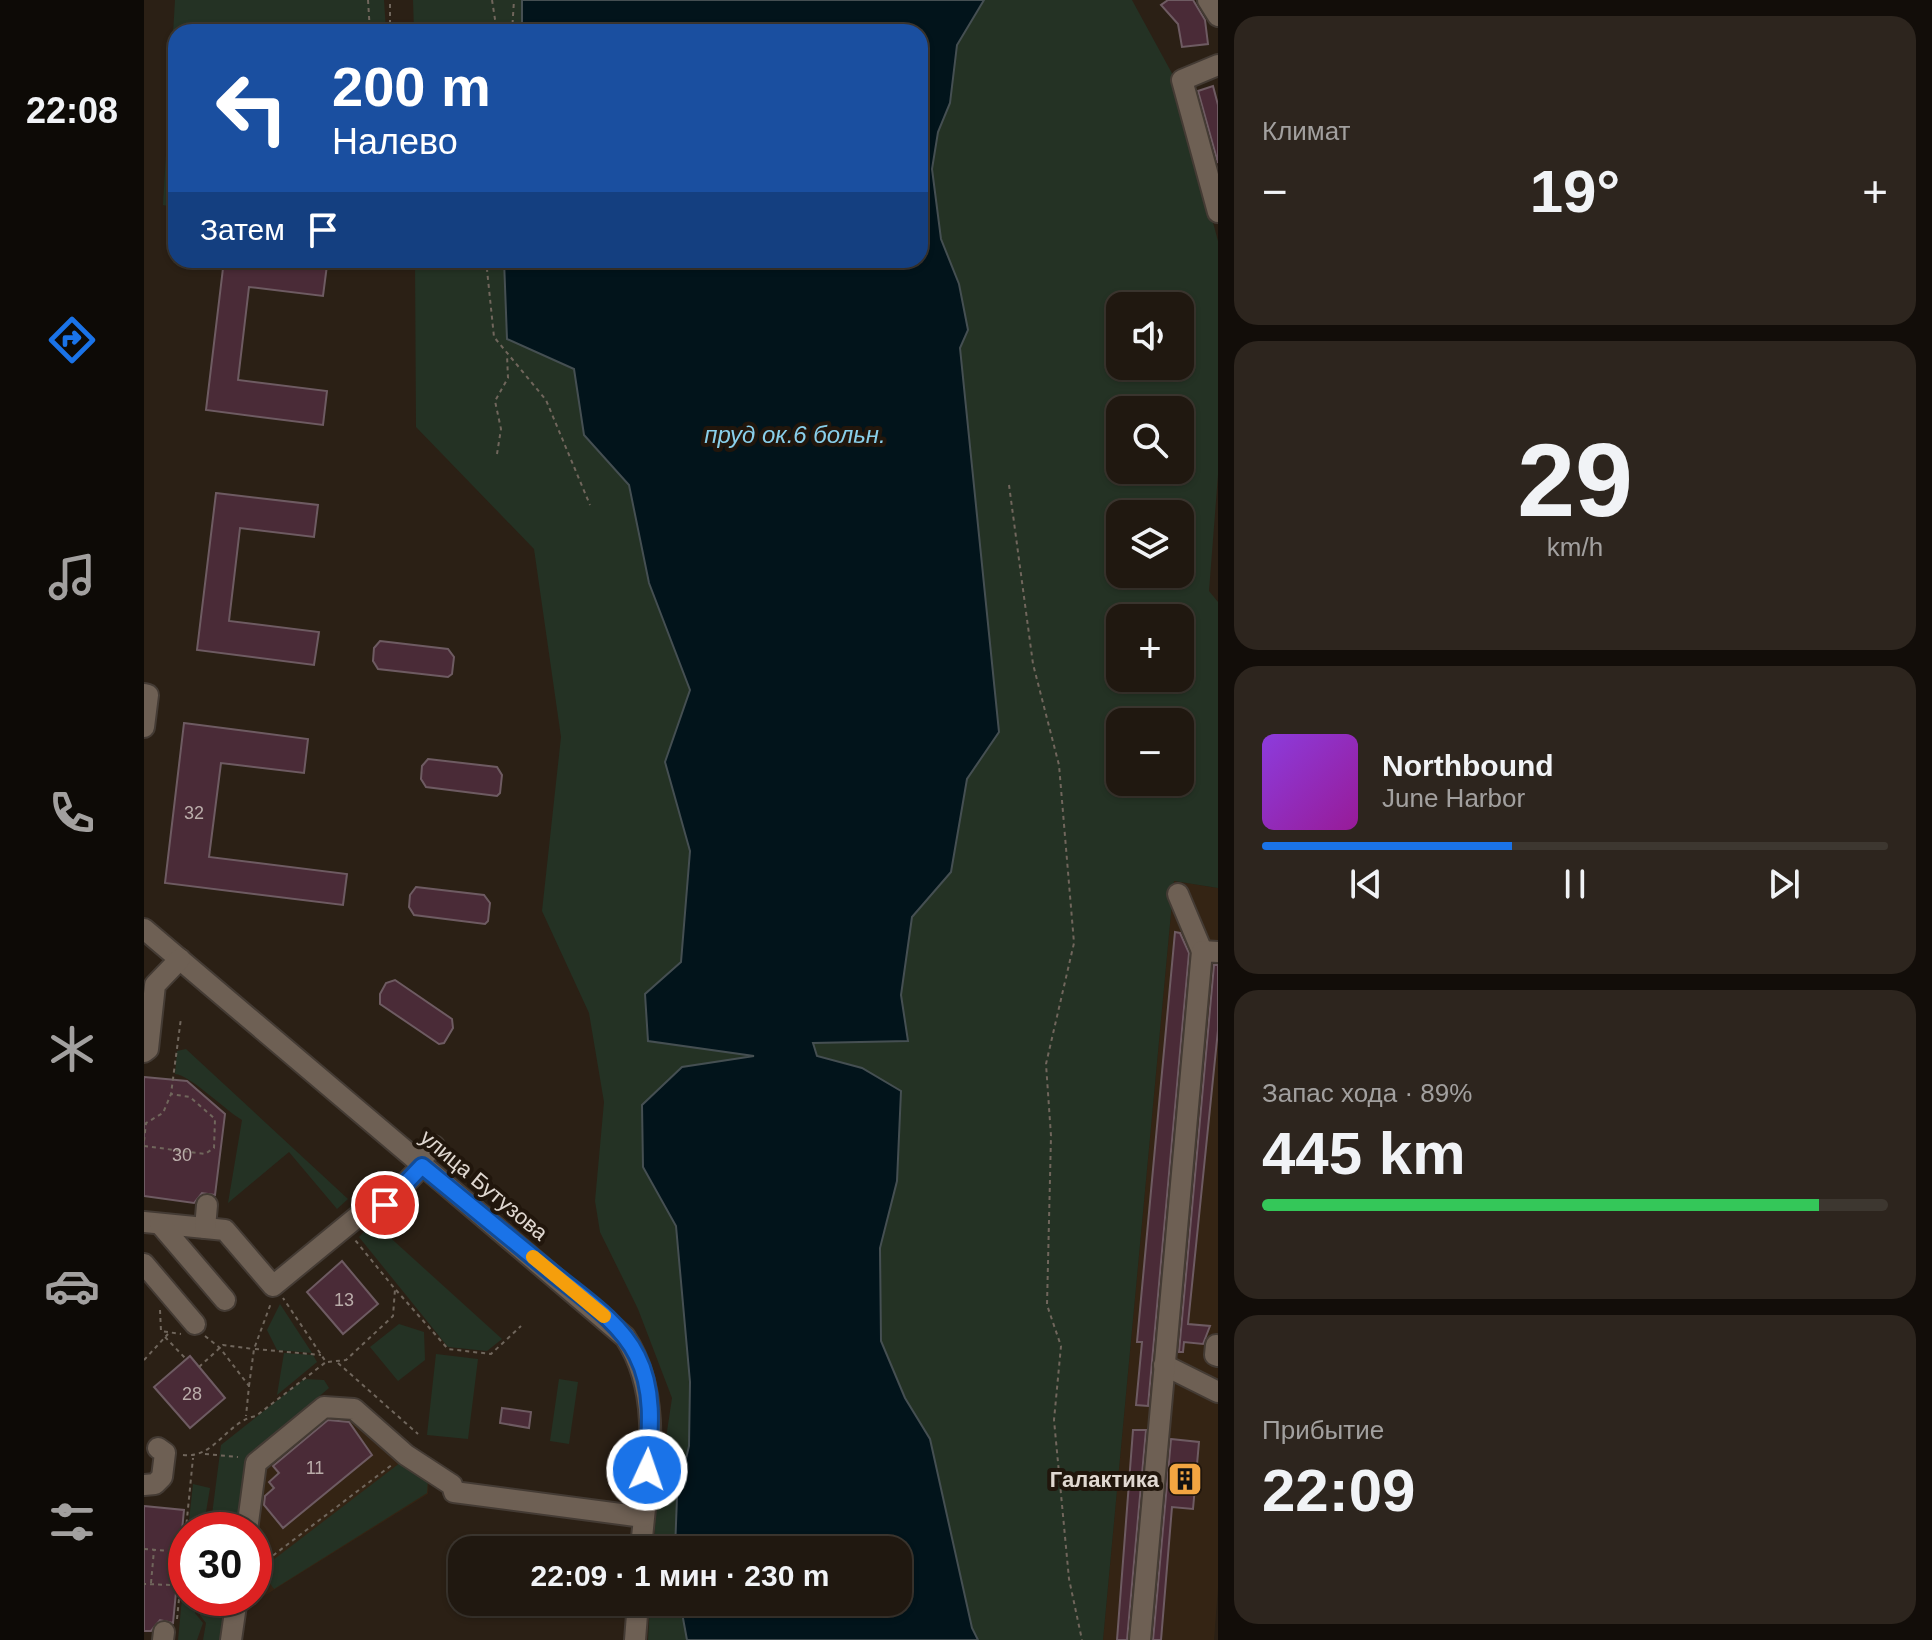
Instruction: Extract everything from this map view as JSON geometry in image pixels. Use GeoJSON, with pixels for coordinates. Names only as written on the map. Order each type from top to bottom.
{"type":"FeatureCollection","features":[{"type":"Feature","properties":{"kind":"street"},"geometry":{"type":"LineString","coordinates":[[1208,0],[1218,16]]}},
{"type":"Feature","properties":{"kind":"street"},"geometry":{"type":"LineString","coordinates":[[1217,70],[1182,80],[1218,212]]}},
{"type":"Feature","properties":{"kind":"street"},"geometry":{"type":"LineString","coordinates":[[144,694],[148,695],[144,727]]}},
{"type":"Feature","properties":{"kind":"street"},"geometry":{"type":"LineString","coordinates":[[1140,1640],[1164,1365],[1210,951],[1178,894]]}},
{"type":"Feature","properties":{"kind":"street","name":"улица Бутузова"},"geometry":{"type":"LineString","coordinates":[[144,929],[420,1164],[587,1301],[625,1337],[637,1356],[646,1381],[650,1414],[642,1536]]}},
{"type":"Feature","properties":{"kind":"street"},"geometry":{"type":"LineString","coordinates":[[144,1052],[148,1049],[155,985],[180,959]]}},
{"type":"Feature","properties":{"kind":"street"},"geometry":{"type":"LineString","coordinates":[[152,1223],[225,1230],[273,1286],[382,1202],[434,1146]]}},
{"type":"Feature","properties":{"kind":"street"},"geometry":{"type":"LineString","coordinates":[[205,1228],[207,1205]]}},
{"type":"Feature","properties":{"kind":"street"},"geometry":{"type":"LineString","coordinates":[[152,1223],[225,1300]]}},
{"type":"Feature","properties":{"kind":"street"},"geometry":{"type":"LineString","coordinates":[[144,1264],[195,1324]]}},
{"type":"Feature","properties":{"kind":"street"},"geometry":{"type":"LineString","coordinates":[[1164,1365],[1218,1392]]}},
{"type":"Feature","properties":{"kind":"street"},"geometry":{"type":"LineString","coordinates":[[249,1512],[256,1463],[324,1407],[354,1409],[406,1455],[451,1484],[453,1492],[643,1517]]}},
{"type":"Feature","properties":{"kind":"street"},"geometry":{"type":"LineString","coordinates":[[144,1485],[155,1484],[162,1477],[166,1451]]}},
{"type":"Feature","properties":{"kind":"street"},"geometry":{"type":"LineString","coordinates":[[231,1640],[234,1616]]}},
{"type":"Feature","properties":{"kind":"street"},"geometry":{"type":"LineString","coordinates":[[635,1640],[637,1616]]}},
{"type":"Feature","properties":{"kind":"path"},"geometry":{"type":"LineString","coordinates":[[368,0],[370,24]]}},
{"type":"Feature","properties":{"kind":"path"},"geometry":{"type":"LineString","coordinates":[[390,0],[390,24]]}},
{"type":"Feature","properties":{"kind":"path"},"geometry":{"type":"LineString","coordinates":[[492,0],[496,24]]}},
{"type":"Feature","properties":{"kind":"path"},"geometry":{"type":"LineString","coordinates":[[512,24],[514,0]]}},
{"type":"Feature","properties":{"kind":"path"},"geometry":{"type":"LineString","coordinates":[[487,268],[494,337],[546,400],[590,505]]}},
{"type":"Feature","properties":{"kind":"path"},"geometry":{"type":"LineString","coordinates":[[497,454],[501,429],[495,401],[508,378],[507,352]]}},
{"type":"Feature","properties":{"kind":"path"},"geometry":{"type":"LineString","coordinates":[[1009,485],[1033,664],[1059,765],[1074,943],[1046,1064],[1051,1136],[1047,1305],[1061,1346],[1054,1420],[1069,1579],[1082,1640]]}},
{"type":"Feature","properties":{"kind":"path"},"geometry":{"type":"LineString","coordinates":[[171,1094],[190,1097],[215,1119],[214,1148],[205,1154],[144,1143],[146,1123],[163,1113],[171,1094],[181,1018]]}},
{"type":"Feature","properties":{"kind":"path"},"geometry":{"type":"LineString","coordinates":[[345,1228],[448,1349],[491,1354],[521,1326]]}},
{"type":"Feature","properties":{"kind":"path"},"geometry":{"type":"LineString","coordinates":[[166,1451],[193,1457],[204,1453],[245,1417],[256,1416],[326,1362],[346,1360],[392,1318],[395,1289]]}},
{"type":"Feature","properties":{"kind":"path"},"geometry":{"type":"LineString","coordinates":[[245,1417],[254,1349],[267,1308],[281,1298],[326,1362]]}},
{"type":"Feature","properties":{"kind":"path"},"geometry":{"type":"LineString","coordinates":[[195,1324],[220,1348],[249,1386]]}},
{"type":"Feature","properties":{"kind":"path"},"geometry":{"type":"LineString","coordinates":[[144,1360],[169,1333]]}},
{"type":"Feature","properties":{"kind":"path"},"geometry":{"type":"LineString","coordinates":[[165,1337],[186,1359]]}},
{"type":"Feature","properties":{"kind":"path"},"geometry":{"type":"LineString","coordinates":[[199,1367],[220,1348],[321,1355]]}},
{"type":"Feature","properties":{"kind":"path"},"geometry":{"type":"LineString","coordinates":[[337,1362],[418,1434]]}},
{"type":"Feature","properties":{"kind":"path"},"geometry":{"type":"LineString","coordinates":[[204,1453],[240,1458]]}},
{"type":"Feature","properties":{"kind":"path"},"geometry":{"type":"LineString","coordinates":[[272,1556],[406,1455]]}},
{"type":"Feature","properties":{"kind":"path"},"geometry":{"type":"LineString","coordinates":[[168,1632],[193,1457]]}},
{"type":"Feature","properties":{"kind":"path"},"geometry":{"type":"LineString","coordinates":[[144,1549],[174,1554],[173,1583],[144,1584]]}},
{"type":"Feature","properties":{"kind":"path"},"geometry":{"type":"LineString","coordinates":[[150,1584],[154,1550]]}},
{"type":"Feature","properties":{"kind":"shaded area"},"geometry":{"type":"Polygon","coordinates":[[[1174,881],[1218,888],[1218,1588],[1214,1640],[1103,1640],[1174,881]]]}},
{"type":"Feature","properties":{"kind":"shaded area"},"geometry":{"type":"Polygon","coordinates":[[[319,1400],[430,1466],[428,1494],[272,1591],[272,1512],[253,1512],[253,1458],[319,1400]]]}},
{"type":"Feature","properties":{"kind":"green space"},"geometry":{"type":"Polygon","coordinates":[[[175,0],[384,0],[386,24],[174,24],[175,0]]]}},
{"type":"Feature","properties":{"kind":"green space"},"geometry":{"type":"Polygon","coordinates":[[[413,0],[1132,0],[1174,77],[1218,241],[1218,475],[1209,591],[1218,602],[1218,888],[1174,881],[1103,1640],[648,1640],[649,1616],[912,1616],[912,1536],[655,1536],[656,1505],[672,1398],[638,1309],[600,1232],[595,1201],[604,1102],[589,1013],[542,911],[561,737],[534,549],[416,427],[415,268],[928,268],[928,24],[414,24],[413,0]]]}},
{"type":"Feature","properties":{"kind":"green space"},"geometry":{"type":"Polygon","coordinates":[[[168,120],[168,206],[163,205],[168,120]]]}},
{"type":"Feature","properties":{"kind":"green space"},"geometry":{"type":"Polygon","coordinates":[[[186,1049],[348,1199],[337,1209],[289,1152],[228,1203],[242,1120],[189,1080],[175,1074],[177,1051],[186,1049]]]}},
{"type":"Feature","properties":{"kind":"green space"},"geometry":{"type":"Polygon","coordinates":[[[373,1222],[502,1339],[487,1351],[448,1347],[359,1237],[373,1222]]]}},
{"type":"Feature","properties":{"kind":"green space"},"geometry":{"type":"Polygon","coordinates":[[[280,1304],[312,1353],[277,1350],[267,1330],[280,1304]]]}},
{"type":"Feature","properties":{"kind":"green space"},"geometry":{"type":"Polygon","coordinates":[[[399,1324],[424,1332],[425,1360],[398,1381],[370,1347],[399,1324]]]}},
{"type":"Feature","properties":{"kind":"green space"},"geometry":{"type":"Polygon","coordinates":[[[284,1353],[313,1355],[317,1362],[277,1395],[284,1353]]]}},
{"type":"Feature","properties":{"kind":"green space"},"geometry":{"type":"Polygon","coordinates":[[[436,1354],[478,1359],[468,1439],[427,1435],[436,1354]]]}},
{"type":"Feature","properties":{"kind":"green space"},"geometry":{"type":"Polygon","coordinates":[[[304,1379],[324,1380],[329,1388],[250,1455],[242,1512],[212,1512],[221,1445],[304,1379]]]}},
{"type":"Feature","properties":{"kind":"green space"},"geometry":{"type":"Polygon","coordinates":[[[559,1379],[578,1382],[569,1444],[550,1441],[559,1379]]]}},
{"type":"Feature","properties":{"kind":"green space"},"geometry":{"type":"Polygon","coordinates":[[[405,1459],[428,1479],[427,1493],[274,1589],[272,1561],[405,1459]]]}},
{"type":"Feature","properties":{"kind":"green space"},"geometry":{"type":"Polygon","coordinates":[[[193,1484],[210,1488],[206,1512],[190,1512],[193,1484]]]}},
{"type":"Feature","properties":{"kind":"green space"},"geometry":{"type":"Polygon","coordinates":[[[180,1616],[197,1616],[203,1623],[197,1640],[178,1640],[180,1616]]]}},
{"type":"Feature","properties":{"kind":"green space"},"geometry":{"type":"Polygon","coordinates":[[[201,1616],[229,1616],[226,1640],[203,1640],[206,1623],[201,1616]]]}},
{"type":"Feature","properties":{"kind":"water","name":"пруд ок.6 больн."},"geometry":{"type":"Polygon","coordinates":[[[522,0],[984,0],[957,45],[950,103],[938,132],[932,169],[941,239],[959,284],[968,330],[960,348],[999,732],[967,779],[951,872],[912,917],[901,995],[908,1041],[813,1043],[817,1056],[862,1068],[901,1091],[897,1181],[880,1248],[881,1341],[905,1398],[930,1439],[972,1628],[978,1640],[687,1640],[683,1616],[912,1616],[912,1536],[676,1536],[677,1497],[689,1446],[690,1382],[676,1226],[643,1167],[642,1105],[682,1067],[754,1056],[648,1041],[645,994],[681,962],[690,851],[665,762],[690,690],[649,583],[629,485],[584,435],[574,369],[507,339],[504,268],[928,268],[928,24],[522,24],[522,0]]]}},
{"type":"Feature","properties":{"kind":"building"},"geometry":{"type":"Polygon","coordinates":[[[1168,0],[1193,0],[1205,20],[1208,44],[1182,47],[1178,24],[1161,5],[1168,0]]]}},
{"type":"Feature","properties":{"kind":"building"},"geometry":{"type":"Polygon","coordinates":[[[1213,86],[1218,105],[1218,163],[1198,91],[1213,86]]]}},
{"type":"Feature","properties":{"kind":"building"},"geometry":{"type":"Polygon","coordinates":[[[223,268],[327,268],[323,296],[249,287],[238,380],[327,391],[323,425],[206,410],[223,268]]]}},
{"type":"Feature","properties":{"kind":"building"},"geometry":{"type":"Polygon","coordinates":[[[216,493],[318,505],[314,537],[240,528],[229,621],[319,632],[314,665],[197,650],[216,493]]]}},
{"type":"Feature","properties":{"kind":"building"},"geometry":{"type":"Polygon","coordinates":[[[380,641],[448,649],[454,657],[452,674],[448,677],[378,669],[373,661],[374,648],[380,641]]]}},
{"type":"Feature","properties":{"kind":"building"},"geometry":{"type":"Polygon","coordinates":[[[184,723],[308,739],[304,773],[221,763],[209,857],[347,874],[343,905],[165,883],[184,723]]]}},
{"type":"Feature","properties":{"kind":"building"},"geometry":{"type":"Polygon","coordinates":[[[428,759],[497,767],[502,775],[500,793],[497,796],[426,787],[421,779],[422,766],[428,759]]]}},
{"type":"Feature","properties":{"kind":"building"},"geometry":{"type":"Polygon","coordinates":[[[416,887],[484,895],[490,903],[488,921],[485,924],[414,915],[409,907],[410,895],[416,887]]]}},
{"type":"Feature","properties":{"kind":"building"},"geometry":{"type":"Polygon","coordinates":[[[1175,932],[1180,933],[1189,953],[1148,1406],[1136,1405],[1142,1342],[1137,1342],[1175,932]]]}},
{"type":"Feature","properties":{"kind":"building"},"geometry":{"type":"Polygon","coordinates":[[[1214,965],[1218,965],[1218,1030],[1188,1324],[1210,1326],[1203,1344],[1184,1342],[1183,1352],[1179,1352],[1214,965]]]}},
{"type":"Feature","properties":{"kind":"building"},"geometry":{"type":"Polygon","coordinates":[[[395,980],[452,1019],[453,1028],[444,1043],[439,1044],[380,1004],[380,994],[386,983],[395,980]]]}},
{"type":"Feature","properties":{"kind":"building"},"geometry":{"type":"Polygon","coordinates":[[[144,1077],[187,1081],[225,1114],[215,1195],[202,1193],[194,1203],[144,1196],[144,1077]]]}},
{"type":"Feature","properties":{"kind":"building"},"geometry":{"type":"Polygon","coordinates":[[[342,1261],[378,1304],[343,1334],[307,1292],[342,1261]]]}},
{"type":"Feature","properties":{"kind":"building"},"geometry":{"type":"Polygon","coordinates":[[[190,1356],[225,1398],[190,1428],[154,1387],[190,1356]]]}},
{"type":"Feature","properties":{"kind":"building"},"geometry":{"type":"Polygon","coordinates":[[[502,1408],[531,1412],[529,1428],[500,1423],[502,1408]]]}},
{"type":"Feature","properties":{"kind":"building"},"geometry":{"type":"Polygon","coordinates":[[[328,1420],[349,1422],[372,1455],[283,1528],[264,1505],[265,1496],[274,1488],[269,1482],[279,1473],[273,1466],[328,1420]]]}},
{"type":"Feature","properties":{"kind":"building"},"geometry":{"type":"Polygon","coordinates":[[[1133,1430],[1146,1430],[1127,1640],[1117,1640],[1133,1430]]]}},
{"type":"Feature","properties":{"kind":"building"},"geometry":{"type":"Polygon","coordinates":[[[1171,1439],[1199,1442],[1193,1509],[1172,1507],[1161,1640],[1153,1640],[1171,1439]]]}},
{"type":"Feature","properties":{"kind":"building"},"geometry":{"type":"Polygon","coordinates":[[[144,1506],[184,1510],[168,1512],[168,1616],[174,1616],[173,1623],[160,1620],[151,1631],[144,1631],[144,1506]]]}},
{"type":"Feature","properties":{"kind":"slow traffic"},"geometry":{"type":"LineString","coordinates":[[533,1257],[604,1316]]}},
{"type":"Feature","properties":{"kind":"place","name":"Галактика"},"geometry":{"type":"Point","coordinates":[1185,1479]}},
{"type":"Feature","properties":{"kind":"route"},"geometry":{"type":"LineString","coordinates":[[385,1205],[422,1166],[587,1301],[625,1337],[637,1356],[646,1381],[650,1414],[647,1470]]}}]}
